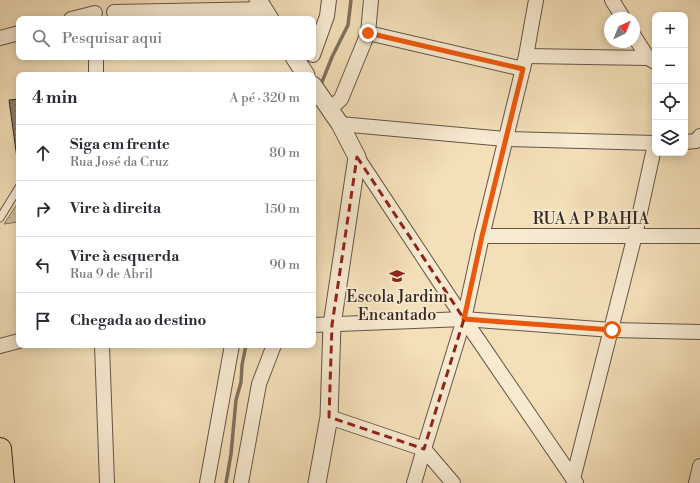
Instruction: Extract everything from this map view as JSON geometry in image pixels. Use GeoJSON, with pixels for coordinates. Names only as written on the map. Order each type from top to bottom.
{"type":"FeatureCollection","features":[{"type":"Feature","properties":{"kind":"main road"},"geometry":{"type":"LineString","coordinates":[[0,449],[2,481]]}},
{"type":"Feature","properties":{"kind":"street"},"geometry":{"type":"LineString","coordinates":[[316,47],[327,16],[329,0]]}},
{"type":"Feature","properties":{"kind":"street"},"geometry":{"type":"LineString","coordinates":[[330,109],[341,99],[368,33],[371,0]]}},
{"type":"Feature","properties":{"kind":"street"},"geometry":{"type":"LineString","coordinates":[[414,483],[464,319],[482,236],[524,63],[536,0]]}},
{"type":"Feature","properties":{"kind":"street"},"geometry":{"type":"LineString","coordinates":[[612,0],[619,12]]}},
{"type":"Feature","properties":{"kind":"street"},"geometry":{"type":"LineString","coordinates":[[114,12],[264,9]]}},
{"type":"Feature","properties":{"kind":"street"},"geometry":{"type":"LineString","coordinates":[[80,16],[95,11]]}},
{"type":"Feature","properties":{"kind":"street"},"geometry":{"type":"LineString","coordinates":[[368,33],[524,63],[651,60]]}},
{"type":"Feature","properties":{"kind":"street"},"geometry":{"type":"LineString","coordinates":[[0,38],[16,34]]}},
{"type":"Feature","properties":{"kind":"street"},"geometry":{"type":"LineString","coordinates":[[640,44],[651,60]]}},
{"type":"Feature","properties":{"kind":"street"},"geometry":{"type":"LineString","coordinates":[[96,60],[96,72]]}},
{"type":"Feature","properties":{"kind":"street"},"geometry":{"type":"LineString","coordinates":[[296,60],[304,72]]}},
{"type":"Feature","properties":{"kind":"street"},"geometry":{"type":"LineString","coordinates":[[307,72],[312,60]]}},
{"type":"Feature","properties":{"kind":"street"},"geometry":{"type":"LineString","coordinates":[[316,89],[340,124],[357,157],[464,319],[575,481]]}},
{"type":"Feature","properties":{"kind":"street"},"geometry":{"type":"LineString","coordinates":[[340,124],[505,139],[652,143]]}},
{"type":"Feature","properties":{"kind":"street"},"geometry":{"type":"LineString","coordinates":[[688,142],[696,141],[700,136]]}},
{"type":"Feature","properties":{"kind":"street"},"geometry":{"type":"LineString","coordinates":[[575,481],[635,235],[652,156]]}},
{"type":"Feature","properties":{"kind":"street"},"geometry":{"type":"LineString","coordinates":[[317,483],[329,417],[332,325],[357,157]]}},
{"type":"Feature","properties":{"kind":"street","name":"RUA A P BAHIA"},"geometry":{"type":"LineString","coordinates":[[482,236],[700,236]]}},
{"type":"Feature","properties":{"kind":"street"},"geometry":{"type":"LineString","coordinates":[[316,325],[464,319],[612,330],[700,332]]}},
{"type":"Feature","properties":{"kind":"street"},"geometry":{"type":"LineString","coordinates":[[0,346],[16,342]]}},
{"type":"Feature","properties":{"kind":"street"},"geometry":{"type":"LineString","coordinates":[[102,348],[107,483]]}},
{"type":"Feature","properties":{"kind":"street"},"geometry":{"type":"LineString","coordinates":[[207,483],[231,348]]}},
{"type":"Feature","properties":{"kind":"street"},"geometry":{"type":"LineString","coordinates":[[241,483],[259,384],[273,348]]}},
{"type":"Feature","properties":{"kind":"street"},"geometry":{"type":"LineString","coordinates":[[329,417],[424,449],[453,483]]}},
{"type":"Feature","properties":{"kind":"street"},"geometry":{"type":"LineString","coordinates":[[696,483],[700,466]]}},
{"type":"Feature","properties":{"kind":"lane"},"geometry":{"type":"LineString","coordinates":[[0,218],[16,192]]}},
{"type":"Feature","properties":{"kind":"highlighted area"},"geometry":{"type":"Polygon","coordinates":[[[357,157],[464,319],[424,449],[329,417],[332,325],[357,157]]]}},
{"type":"Feature","properties":{"kind":"shaded area"},"geometry":{"type":"Polygon","coordinates":[[[16,206],[16,222],[4,224],[16,206]]]}},
{"type":"Feature","properties":{"kind":"building"},"geometry":{"type":"Polygon","coordinates":[[[16,99],[16,151],[9,100],[16,99]]]}},
{"type":"Feature","properties":{"kind":"waterway"},"geometry":{"type":"LineString","coordinates":[[320,87],[332,57],[348,25],[351,0]]}},
{"type":"Feature","properties":{"kind":"waterway"},"geometry":{"type":"LineString","coordinates":[[226,483],[231,454],[236,400],[241,382],[245,348]]}},
{"type":"Feature","properties":{"kind":"place","name":"Escola Jardim Encantado"},"geometry":{"type":"Point","coordinates":[397,276]}},
{"type":"Feature","properties":{"kind":"route"},"geometry":{"type":"LineString","coordinates":[[368,33],[523,69],[482,236],[464,319],[612,330]]}}]}
